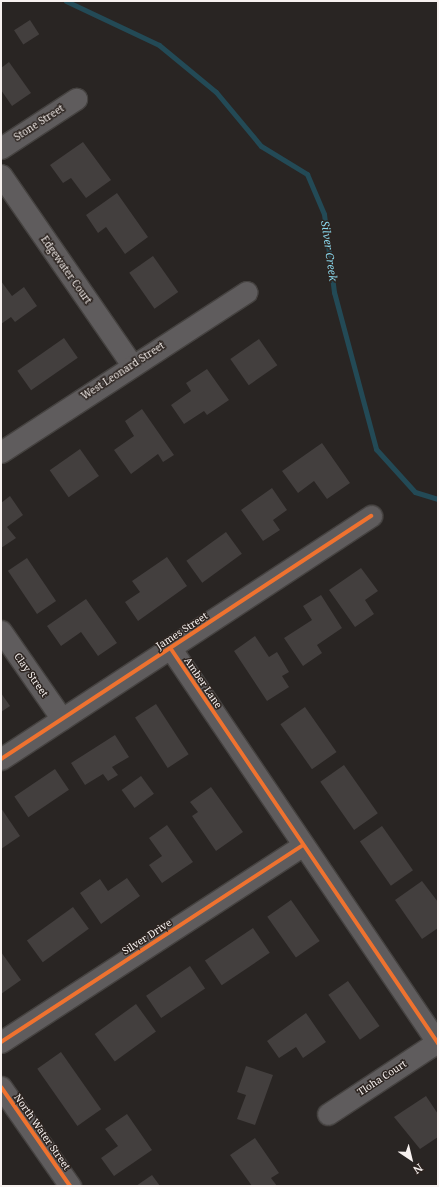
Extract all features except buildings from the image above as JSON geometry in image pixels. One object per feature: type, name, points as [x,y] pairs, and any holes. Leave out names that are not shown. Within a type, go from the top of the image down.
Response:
[{"type":"street","name":"Stone Street","points":[[1,148],[76,99]]},
{"type":"street","name":"Edgewater Court","points":[[1,175],[132,365]]},
{"type":"street","name":"West Leonard Street","points":[[1,452],[132,365],[246,292]]},
{"type":"street","name":"James Street","points":[[1,759],[372,516]]},
{"type":"street","name":"Clay Street","points":[[1,631],[62,719]]},
{"type":"street","name":"Amber Lane","points":[[171,649],[302,846],[437,1043]]},
{"type":"street","name":"Silver Drive","points":[[1,1042],[302,846]]},
{"type":"street","name":"Tloha Court","points":[[328,1114],[437,1043]]},
{"type":"street","name":"North Water Street","points":[[1,1087],[70,1186]]},
{"type":"waterway","name":"Silver Creek","points":[[66,1],[159,45],[216,92],[261,146],[307,174],[324,214],[334,292],[376,449],[415,492],[438,499]]},
{"type":"cycle path","points":[[1,759],[371,516]]},
{"type":"cycle path","points":[[171,649],[438,1044]]},
{"type":"cycle path","points":[[1,1042],[302,846]]},
{"type":"cycle path","points":[[1,1087],[70,1186]]}]
